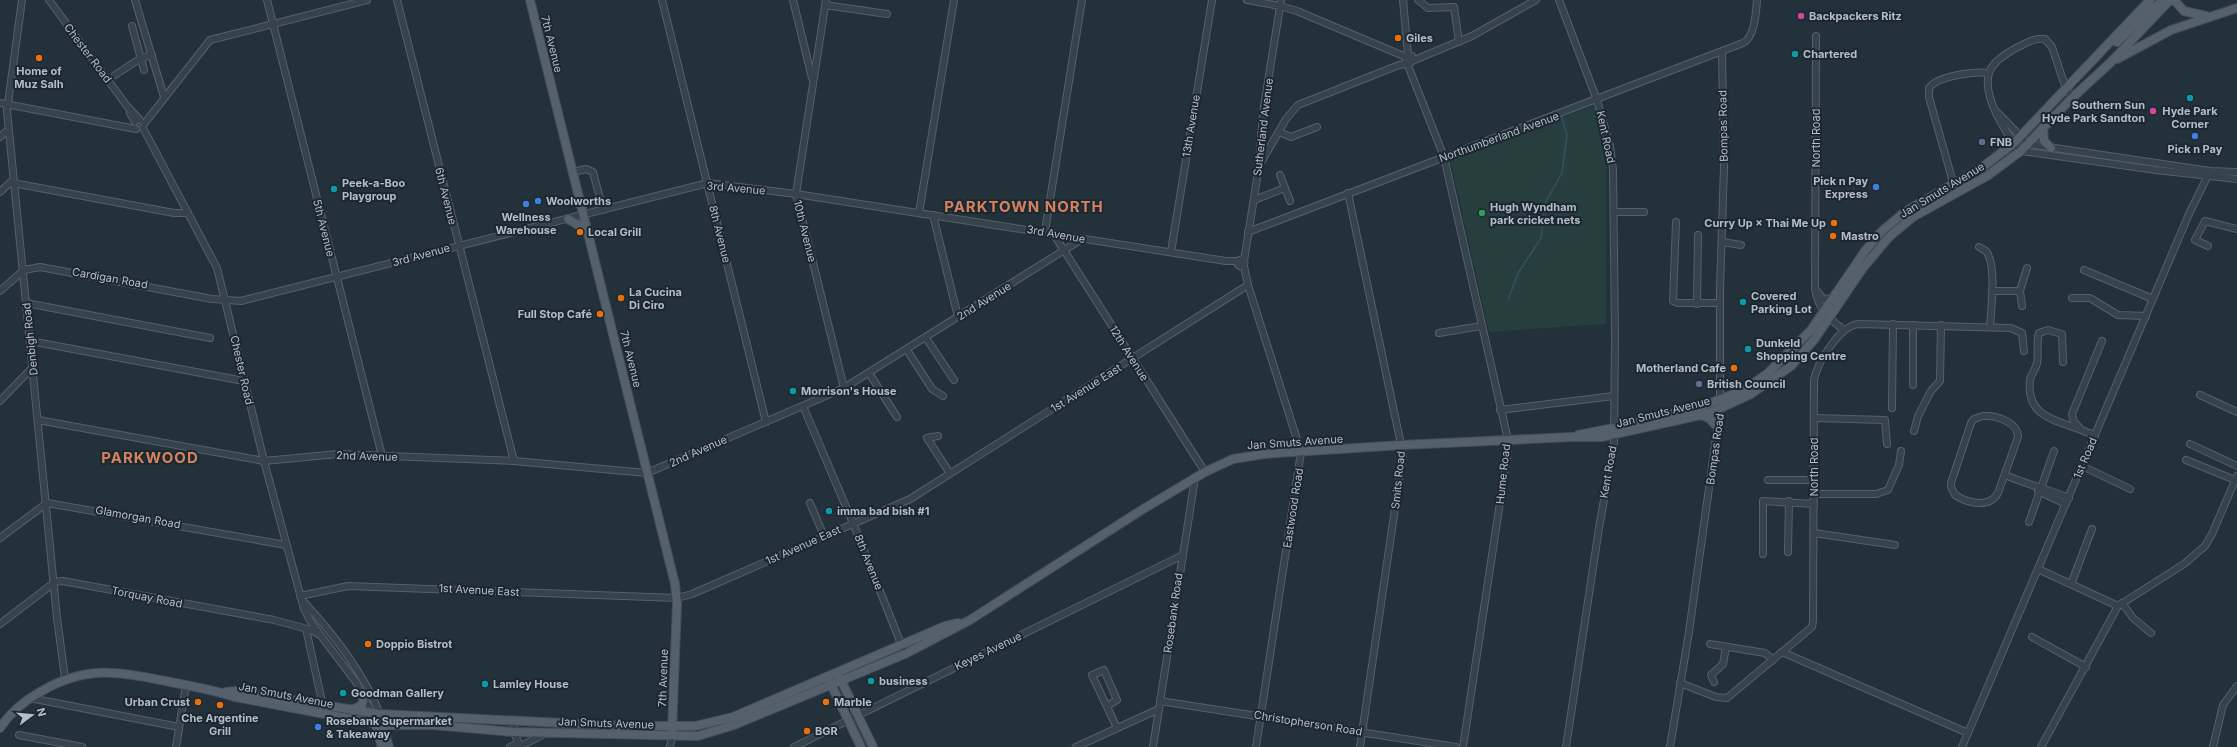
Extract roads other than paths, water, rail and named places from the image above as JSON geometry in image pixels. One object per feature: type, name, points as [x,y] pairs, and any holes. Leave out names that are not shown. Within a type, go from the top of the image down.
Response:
[{"type":"main road","name":"7th Avenue","points":[[530,0],[648,473],[677,598],[672,737]]},
{"type":"main road","name":"Jan Smuts Avenue","points":[[0,728],[13,712],[30,698],[65,678],[104,672],[130,674],[220,692],[235,697],[379,724],[404,726],[433,725],[514,732],[672,737],[698,736],[714,732],[904,654],[970,620],[1195,478],[1222,463],[1248,455],[1402,445],[1571,437],[1614,432],[1701,415],[1750,386],[1776,366],[1826,316],[1889,237],[1914,217],[1987,176],[2021,151],[2024,140],[2066,89],[2150,0]]},
{"type":"main road","points":[[2076,78],[2154,7],[2165,0]]},
{"type":"main road","name":"Jan Smuts Avenue","points":[[1826,316],[1834,298],[1865,251],[1894,220],[1919,202],[1984,166],[2014,143],[2024,140],[2043,128],[2072,98],[2110,63],[2170,0]]},
{"type":"main road","points":[[2174,0],[2180,8],[2188,14],[2209,16]]},
{"type":"main road","points":[[2110,63],[2171,30],[2209,16],[2237,8]]},
{"type":"main road","points":[[2024,140],[2043,120],[2056,114]]},
{"type":"main road","points":[[2043,128],[2044,141],[2051,148]]},
{"type":"main road","points":[[568,219],[588,232]]},
{"type":"main road","name":"Jan Smuts Avenue","points":[[1614,432],[1720,405]]},
{"type":"main road","points":[[1701,415],[1709,418],[1718,428]]},
{"type":"main road","name":"Jan Smuts Avenue","points":[[220,692],[236,692],[350,711],[376,713],[514,721],[673,727],[695,726],[733,717],[837,671],[945,626],[970,620]]},
{"type":"main road","points":[[837,671],[873,747]]},
{"type":"main road","points":[[828,675],[861,747]]},
{"type":"main road","points":[[350,711],[361,706],[364,697]]},
{"type":"main road","points":[[376,713],[382,747]]},
{"type":"main road","points":[[379,724],[388,744]]},
{"type":"main road","points":[[388,744],[391,731],[404,726]]},
{"type":"street","name":"Denbigh Road","points":[[22,0],[7,104],[8,130],[24,270],[26,303],[65,678]]},
{"type":"street","name":"Chester Road","points":[[49,0],[127,106],[213,258],[226,301],[244,381],[300,598],[308,617],[356,682],[364,697],[376,713]]},
{"type":"street","points":[[135,0],[164,97]]},
{"type":"street","name":"5th Avenue","points":[[267,0],[382,456]]},
{"type":"street","points":[[0,103],[125,127],[139,125],[151,115],[210,40],[367,0]]},
{"type":"street","name":"6th Avenue","points":[[397,0],[514,461]]},
{"type":"street","name":"8th Avenue","points":[[662,0],[766,422]]},
{"type":"street","points":[[793,0],[813,81]]},
{"type":"street","points":[[919,213],[954,0]]},
{"type":"street","points":[[1045,231],[1082,0]]},
{"type":"street","name":"13th Avenue","points":[[1171,252],[1212,0]]},
{"type":"street","points":[[1247,0],[1281,3],[1409,59]]},
{"type":"street","points":[[1403,0],[1409,59]]},
{"type":"street","points":[[1418,0],[1428,8],[1454,8],[1459,42]]},
{"type":"street","points":[[1259,166],[1295,108],[1302,103],[1399,65],[1409,59],[1459,42],[1536,0]]},
{"type":"street","name":"Northumberland Avenue","points":[[1248,232],[1722,53],[1748,40],[1758,0]]},
{"type":"street","name":"Kent Road","points":[[1560,2],[1598,100],[1612,157],[1614,212],[1614,432],[1566,747]]},
{"type":"street","points":[[826,3],[887,14]]},
{"type":"street","name":"10th Avenue","points":[[826,3],[796,194],[844,388]]},
{"type":"street","name":"Sutherland Avenue","points":[[1241,263],[1254,200],[1259,166],[1263,113],[1281,3]]},
{"type":"street","points":[[132,26],[144,70]]},
{"type":"street","name":"North Road","points":[[1816,36],[1815,288],[1818,302],[1826,316]]},
{"type":"street","points":[[2072,98],[2066,89],[2052,47],[2048,41],[2043,38],[2029,42],[2007,53],[1995,63],[1989,73],[1991,96],[1998,119],[2021,151],[2170,172],[2208,174],[2237,172]]},
{"type":"street","name":"Bompas Road","points":[[1670,747],[1718,428],[1720,405],[1720,303],[1724,167],[1722,53]]},
{"type":"street","points":[[114,75],[140,58],[152,55]]},
{"type":"street","name":"Hume Road","points":[[1409,59],[1412,74],[1444,157],[1508,440],[1508,456],[1463,747]]},
{"type":"street","points":[[1956,193],[1952,184],[1929,97],[1929,88],[1935,82],[1946,78],[1976,72],[1989,73]]},
{"type":"street","points":[[1996,111],[2024,140],[2051,148],[2171,164],[2208,174],[2237,179]]},
{"type":"street","points":[[1279,132],[1292,137],[1318,127]]},
{"type":"street","points":[[0,137],[8,130]]},
{"type":"street","points":[[2170,172],[2171,164]]},
{"type":"street","points":[[573,172],[586,169],[593,172],[603,210]]},
{"type":"street","name":"1st Road","points":[[1962,747],[2153,299],[2208,174]]},
{"type":"street","points":[[1280,175],[1290,201]]},
{"type":"street","points":[[0,192],[13,181],[174,213],[188,213]]},
{"type":"street","name":"3rd Avenue","points":[[226,301],[241,301],[337,278],[459,245],[708,183],[796,194],[1045,231],[1082,239],[1241,263]]},
{"type":"street","points":[[1254,200],[1285,188]]},
{"type":"street","name":"Smits Road","points":[[1348,193],[1402,445],[1402,461],[1360,747]]},
{"type":"street","points":[[1614,212],[1644,212]]},
{"type":"street","points":[[933,215],[958,317]]},
{"type":"street","points":[[2208,246],[2196,240],[2205,221],[2237,228]]},
{"type":"street","points":[[1676,222],[1672,299],[1676,303],[1720,303]]},
{"type":"street","name":"12th Avenue","points":[[1053,233],[1063,251],[1205,472]]},
{"type":"street","points":[[1697,304],[1698,235]]},
{"type":"street","name":"2nd Avenue","points":[[38,420],[264,461],[338,454],[514,461],[648,473],[844,388],[907,350],[1082,239]]},
{"type":"street","points":[[1722,242],[1741,245]]},
{"type":"street","points":[[1979,247],[1986,251],[1990,256],[1992,291],[1990,327]]},
{"type":"street","name":"Eastwood Road","points":[[1241,263],[1301,452],[1256,747]]},
{"type":"street","name":"Cardigan Road","points":[[24,270],[36,266],[52,268],[226,301]]},
{"type":"street","points":[[2022,306],[2020,291],[2027,268]]},
{"type":"street","points":[[0,291],[24,270]]},
{"type":"street","points":[[2084,270],[2153,299]]},
{"type":"street","name":"1st Avenue East","points":[[300,598],[311,593],[334,587],[366,586],[677,598],[692,594],[910,499],[949,472],[1248,286]]},
{"type":"street","points":[[1815,288],[1822,299],[1834,298]]},
{"type":"street","points":[[1992,291],[2020,291]]},
{"type":"street","points":[[2072,298],[2090,298],[2113,314],[2146,316]]},
{"type":"street","points":[[26,303],[210,338]]},
{"type":"street","points":[[1826,316],[1844,330],[1854,324],[1941,325],[2011,328],[2020,331],[2023,337],[2024,350]]},
{"type":"street","points":[[1892,408],[1893,324]]},
{"type":"street","points":[[1913,325],[1913,385]]},
{"type":"street","points":[[1914,431],[1918,416],[1932,389],[1940,381],[1941,325]]},
{"type":"street","points":[[1439,333],[1481,326]]},
{"type":"street","name":"North Road","points":[[1680,683],[1716,697],[1727,698],[1810,630],[1813,624],[1815,373],[1844,330]]},
{"type":"street","points":[[2063,362],[2062,334],[2052,331],[2039,333],[2037,365],[2030,380],[2032,403],[2043,416],[2080,428],[2095,436]]},
{"type":"street","points":[[926,338],[954,380]]},
{"type":"street","points":[[2080,428],[2074,422],[2072,414],[2102,340]]},
{"type":"street","points":[[30,341],[244,381]]},
{"type":"street","points":[[907,350],[932,389],[943,396]]},
{"type":"street","points":[[0,401],[33,367]]},
{"type":"street","points":[[869,373],[897,417]]},
{"type":"street","points":[[2200,395],[2237,412]]},
{"type":"street","points":[[1500,410],[1614,396]]},
{"type":"street","name":"8th Avenue","points":[[803,406],[853,523],[902,645],[904,654]]},
{"type":"street","points":[[1991,416],[2011,424],[2016,429],[2018,437],[2004,475],[1996,496],[1987,503],[1959,497],[1952,491],[1950,482],[1969,428],[1974,419],[1978,417],[1991,416]]},
{"type":"street","points":[[1814,418],[1885,420],[1887,444]]},
{"type":"street","points":[[938,436],[927,438],[949,472]]},
{"type":"street","points":[[2190,444],[2237,466]]},
{"type":"street","points":[[2029,522],[2054,451]]},
{"type":"street","points":[[1814,494],[1876,494],[1888,490],[1899,466],[1901,452]]},
{"type":"street","points":[[2041,747],[2120,605],[2184,564],[2205,546],[2212,534],[2236,478],[2186,460]]},
{"type":"street","points":[[2082,466],[2130,489]]},
{"type":"street","points":[[2004,475],[2041,490],[2066,504]]},
{"type":"street","name":"Rosebank Road","points":[[1153,747],[1195,478]]},
{"type":"street","points":[[1768,480],[1814,480]]},
{"type":"street","points":[[2041,490],[2069,498]]},
{"type":"street","points":[[1763,554],[1763,501],[1789,501],[1814,504]]},
{"type":"street","points":[[1788,552],[1789,501]]},
{"type":"street","points":[[0,538],[47,503]]},
{"type":"street","name":"Glamorgan Road","points":[[47,503],[286,545]]},
{"type":"street","points":[[810,503],[824,536]]},
{"type":"street","points":[[2070,584],[2092,529]]},
{"type":"street","points":[[1814,533],[1895,545]]},
{"type":"street","name":"Keyes Avenue","points":[[794,747],[1183,555]]},
{"type":"street","points":[[2038,569],[2120,605],[2151,633]]},
{"type":"street","name":"Torquay Road","points":[[55,582],[63,581],[274,620],[315,632],[323,638]]},
{"type":"street","points":[[0,624],[55,582]]},
{"type":"street","points":[[309,608],[311,593]]},
{"type":"street","name":"Chester Road","points":[[300,598],[363,678],[376,713]]},
{"type":"street","points":[[306,629],[323,706]]},
{"type":"street","points":[[2032,637],[2086,667]]},
{"type":"street","points":[[1710,644],[1765,653],[1772,660]]},
{"type":"street","points":[[1714,682],[1711,675],[1723,664],[1726,647]]},
{"type":"street","points":[[1782,652],[1968,733]]},
{"type":"street","points":[[1107,706],[1118,700],[1104,670],[1101,670],[1092,675],[1117,728]]},
{"type":"street","points":[[176,747],[186,685]]},
{"type":"street","points":[[2213,747],[2223,705],[2237,686]]},
{"type":"street","points":[[30,698],[179,727]]},
{"type":"street","name":"Christopherson Road","points":[[1160,701],[1261,715],[1456,747]]},
{"type":"street","points":[[1076,747],[1159,709]]},
{"type":"street","points":[[514,721],[514,732],[519,746]]},
{"type":"street","points":[[510,747],[519,746],[548,732]]},
{"type":"street","points":[[19,735],[82,747]]},
{"type":"street","points":[[670,747],[672,737]]},
{"type":"waterway","points":[[1508,300],[1518,273],[1541,238],[1545,203],[1562,173],[1567,135],[1561,115]]},
{"type":"place","name":"Backpackers Ritz","points":[[1801,16]]},
{"type":"place","name":"Giles","points":[[1398,38]]},
{"type":"place","name":"Chartered","points":[[1795,54]]},
{"type":"place","name":"Home of Muz Salh","points":[[39,58]]},
{"type":"place","name":"Hyde Park Corner","points":[[2190,98]]},
{"type":"place","name":"Southern Sun Hyde Park Sandton","points":[[2153,111]]},
{"type":"place","name":"Pick n Pay","points":[[2195,136]]},
{"type":"place","name":"FNB","points":[[1982,142]]},
{"type":"place","name":"Pick n Pay Express","points":[[1876,187]]},
{"type":"place","name":"Peek-a-Boo Playgroup","points":[[334,189]]},
{"type":"place","name":"Woolworths","points":[[538,201]]},
{"type":"place","name":"Wellness Warehouse","points":[[526,204]]},
{"type":"place","name":"Hugh Wyndham park cricket nets","points":[[1482,213]]},
{"type":"place","name":"Curry Up × Thai Me Up","points":[[1834,223]]},
{"type":"place","name":"Local Grill","points":[[580,232]]},
{"type":"place","name":"Mastro","points":[[1833,236]]},
{"type":"place","name":"La Cucina Di Ciro","points":[[621,298]]},
{"type":"place","name":"Covered Parking Lot","points":[[1743,302]]},
{"type":"place","name":"Full Stop Café","points":[[600,314]]},
{"type":"place","name":"Dunkeld Shopping Centre","points":[[1748,349]]},
{"type":"place","name":"Motherland Cafe","points":[[1734,368]]},
{"type":"place","name":"British Council","points":[[1699,384]]},
{"type":"place","name":"Morrison's House","points":[[793,391]]},
{"type":"place","name":"imma bad bish #1","points":[[829,511]]},
{"type":"place","name":"Doppio Bistrot","points":[[368,644]]},
{"type":"place","name":"business","points":[[871,681]]},
{"type":"place","name":"Lamley House","points":[[485,684]]},
{"type":"place","name":"Goodman Gallery","points":[[343,693]]},
{"type":"place","name":"Urban Crust","points":[[198,702]]},
{"type":"place","name":"Marble","points":[[826,702]]},
{"type":"place","name":"Che Argentine Grill","points":[[220,705]]},
{"type":"place","name":"Rosebank Supermarket & Takeaway","points":[[318,727]]},
{"type":"place","name":"BGR","points":[[807,731]]},
{"type":"district","name":"PARKTOWN NORTH","points":[[1024,206]]},
{"type":"district","name":"PARKWOOD","points":[[150,457]]}]
